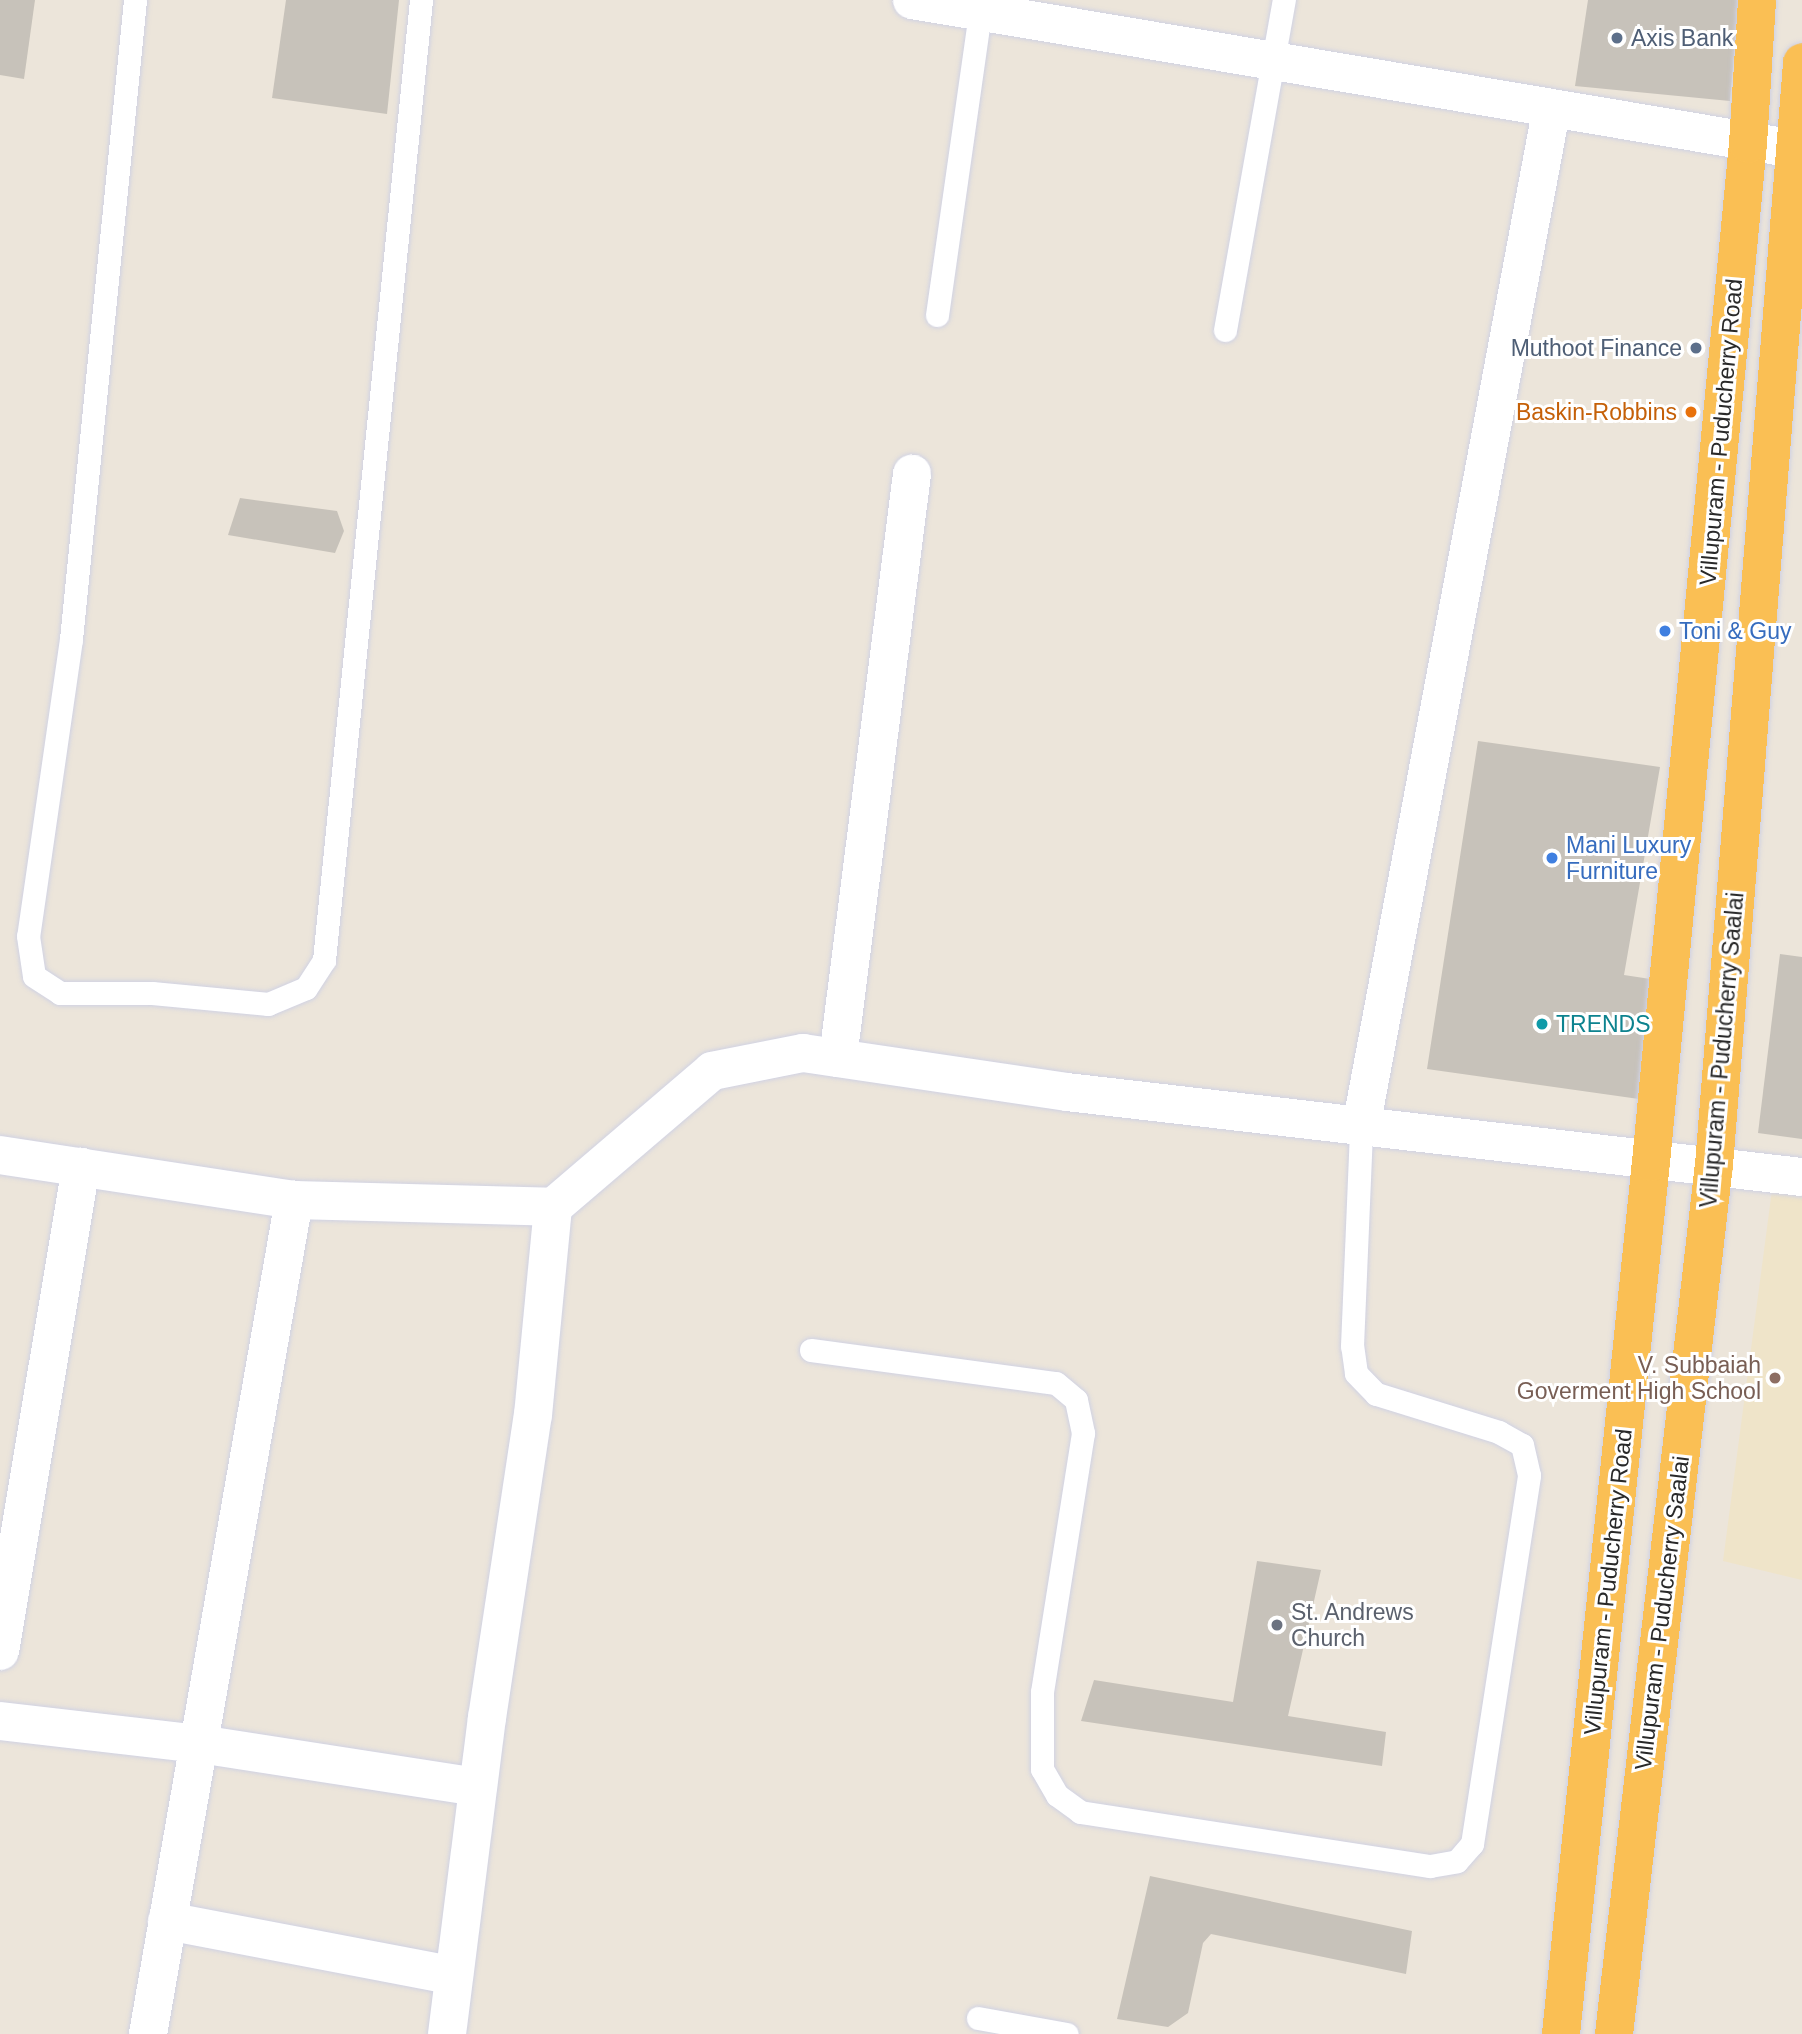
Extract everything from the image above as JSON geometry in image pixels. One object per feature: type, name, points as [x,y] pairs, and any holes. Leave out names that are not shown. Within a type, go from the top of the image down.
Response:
[{"type":"highway","name":"Villupuram - Puducherry Road","points":[[1561,2034],[1651,1162],[1748,144],[1757,0]]},
{"type":"highway","name":"Villupuram - Puducherry Saalai","points":[[1614,2034],[1714,1165],[1802,62]]},
{"type":"street","points":[[922,1],[1275,60],[1551,111],[1748,144],[1795,149]]},
{"type":"street","points":[[1361,1127],[1551,111]]},
{"type":"street","points":[[838,1058],[912,474]]},
{"type":"street","points":[[0,1155],[294,1200],[553,1207],[712,1071],[803,1053],[1067,1092],[1651,1162],[1714,1165],[1802,1177]]},
{"type":"street","points":[[0,1651],[80,1167]]},
{"type":"street","points":[[148,2034],[294,1200]]},
{"type":"street","points":[[447,2034],[478,1787],[533,1415],[553,1207]]},
{"type":"street","points":[[0,1721],[199,1744],[478,1787]]},
{"type":"street","points":[[167,1921],[454,1976]]},
{"type":"lane","points":[[135,0],[71,639],[28,936],[34,976],[60,993],[152,993],[268,1004],[306,988],[324,960],[421,0]]},
{"type":"lane","points":[[1225,330],[1284,0]]},
{"type":"lane","points":[[937,315],[980,11]]},
{"type":"lane","points":[[811,1350],[1056,1382],[1076,1400],[1083,1433],[1042,1692],[1042,1769],[1057,1794],[1080,1812],[1430,1866],[1457,1861],[1472,1844],[1529,1475],[1522,1445],[1499,1432],[1376,1394],[1356,1373],[1352,1346],[1361,1127]]},
{"type":"lane","points":[[978,2018],[1067,2034]]},
{"type":"shaded area","name":"V. Subbaiah Goverment High School","points":[[1772,1190],[1802,1194],[1802,1580],[1723,1561]]},
{"type":"building","points":[[0,0],[35,0],[24,79],[0,75]]},
{"type":"building","points":[[286,0],[399,0],[387,114],[272,98]]},
{"type":"building","points":[[1588,0],[1739,0],[1730,101],[1575,86]]},
{"type":"building","points":[[240,498],[337,511],[344,531],[335,553],[228,535]]},
{"type":"building","points":[[1478,741],[1660,767],[1624,975],[1657,980],[1639,1099],[1427,1069]]},
{"type":"building","points":[[1780,954],[1802,957],[1802,1139],[1758,1133]]},
{"type":"building","name":"St. Andrews Church","points":[[1257,1561],[1321,1570],[1288,1716],[1386,1732],[1382,1766],[1081,1721],[1094,1680],[1233,1702]]},
{"type":"building","points":[[1150,1876],[1412,1931],[1406,1974],[1211,1934],[1203,1943],[1188,2013],[1168,2027],[1117,2019]]},
{"type":"place","name":"Axis Bank","points":[[1617,38]]},
{"type":"place","name":"Muthoot Finance","points":[[1696,348]]},
{"type":"place","name":"Baskin-Robbins","points":[[1691,412]]},
{"type":"place","name":"Toni & Guy","points":[[1665,631]]},
{"type":"place","name":"Mani Luxury Furniture","points":[[1552,858]]},
{"type":"place","name":"TRENDS","points":[[1542,1024]]},
{"type":"place","name":"V. Subbaiah Goverment High School","points":[[1775,1378]]},
{"type":"place","name":"St. Andrews Church","points":[[1277,1625]]}]
